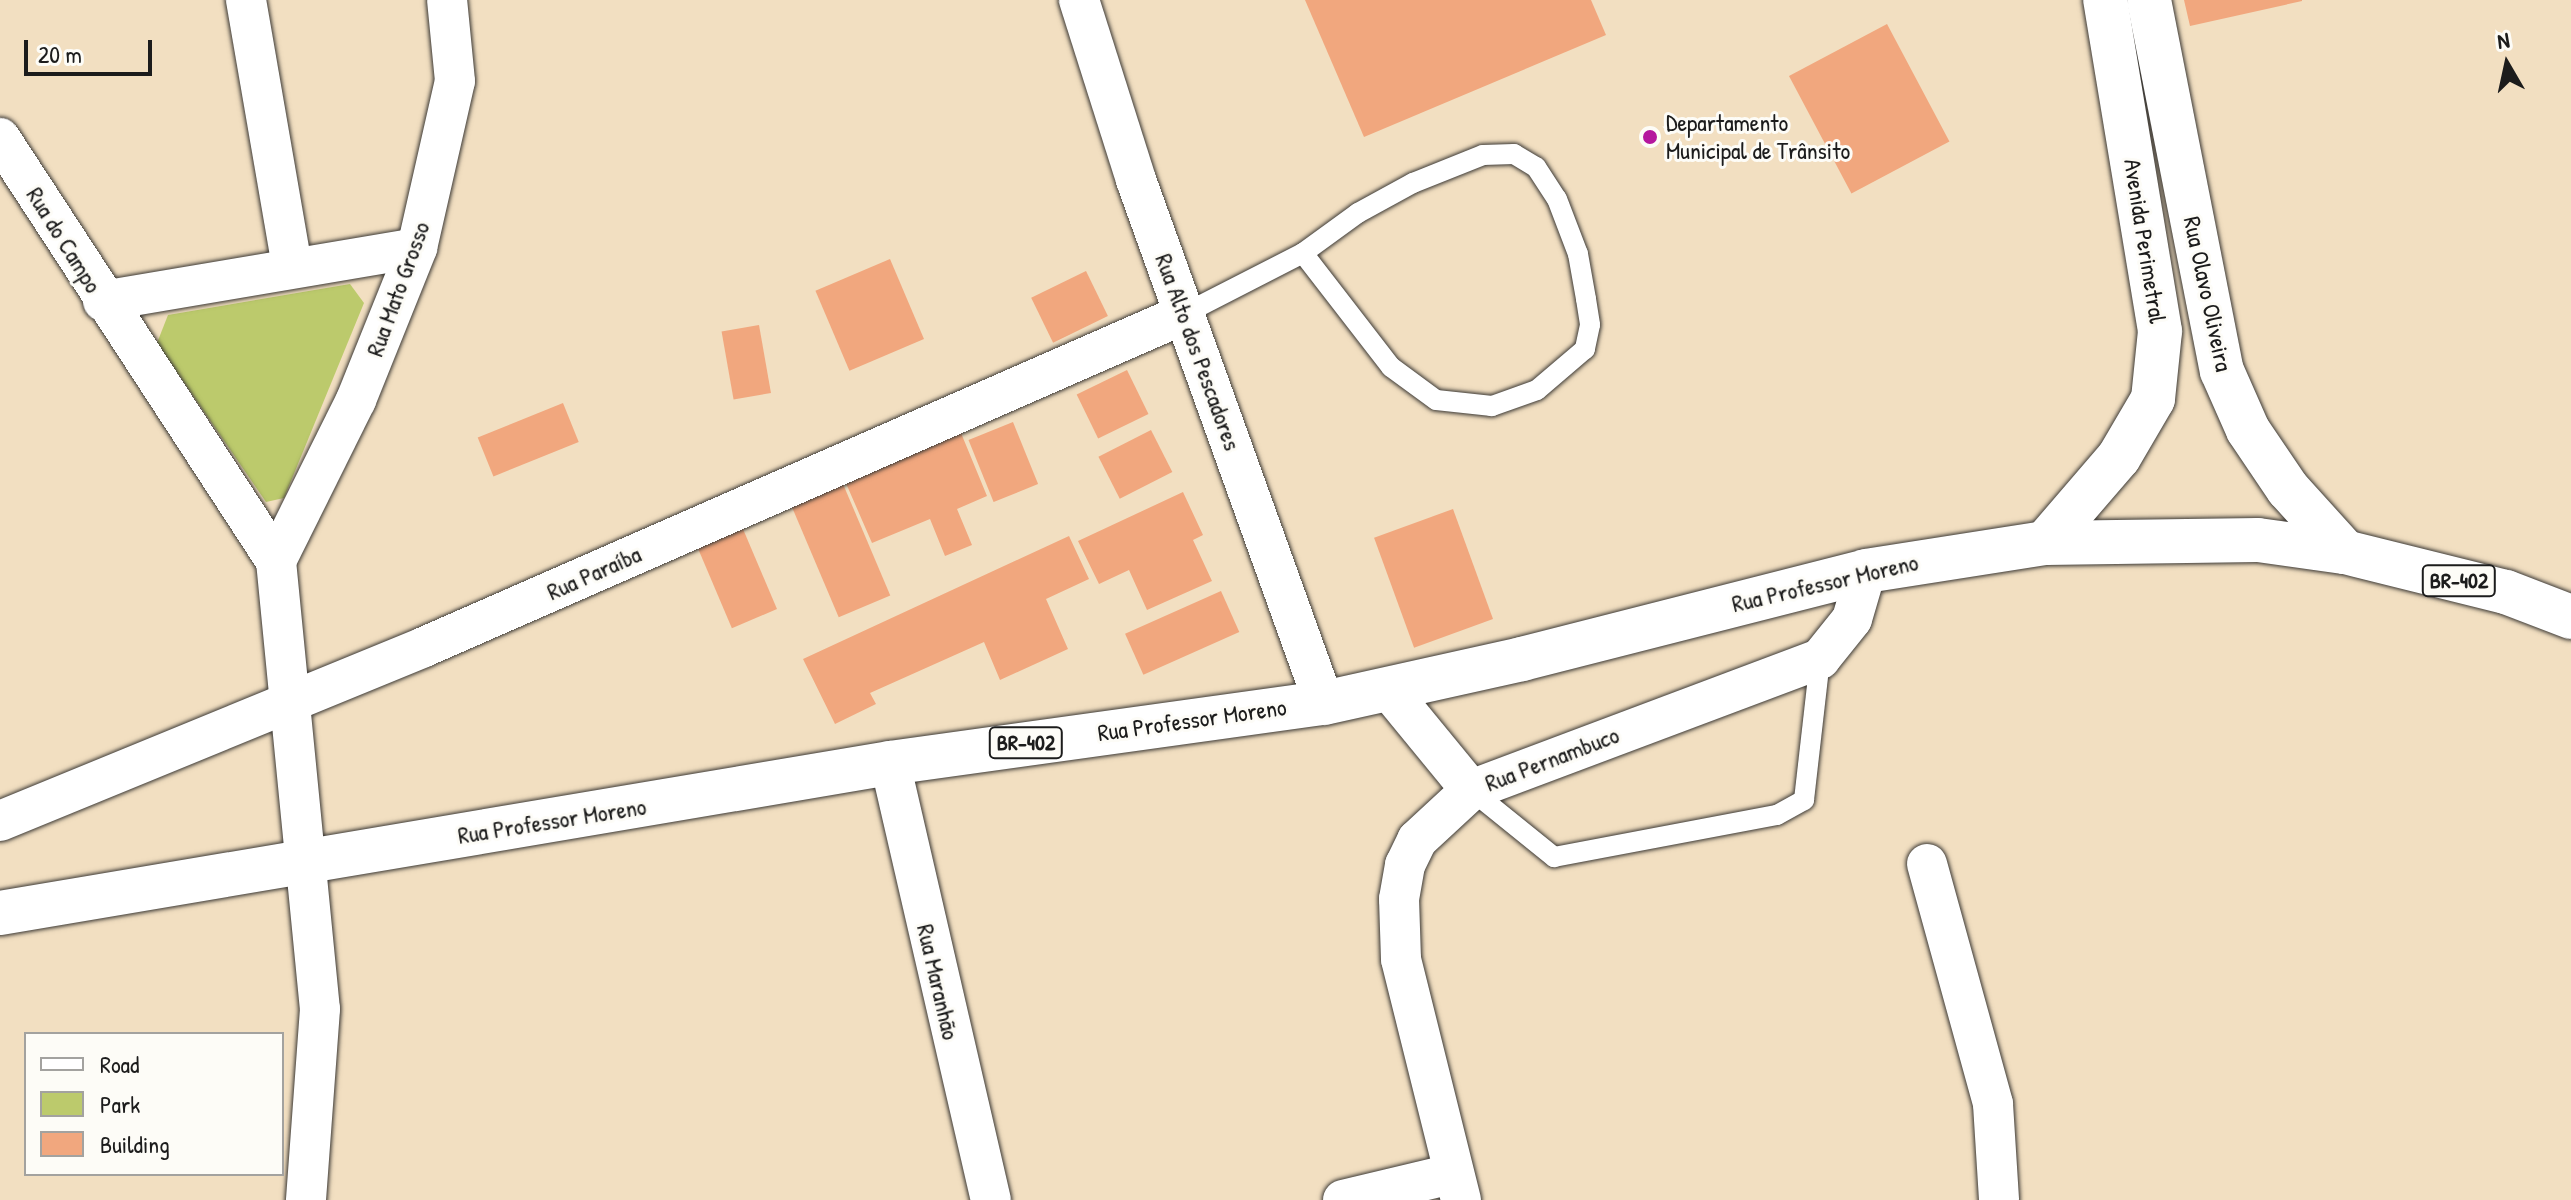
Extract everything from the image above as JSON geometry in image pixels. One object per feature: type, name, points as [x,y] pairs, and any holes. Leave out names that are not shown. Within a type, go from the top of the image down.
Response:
[{"type":"main road","name":"Avenida Perimetral","points":[[2045,543],[2119,457],[2153,399],[2160,331],[2105,0]]},
{"type":"main road","name":"Rua Olavo Oliveira","points":[[2149,0],[2222,371],[2248,430],[2280,477],[2345,552]]},
{"type":"main road","name":"BR-402","points":[[2045,543],[2258,540],[2345,552],[2506,592],[2571,617]]},
{"type":"main road","name":"Rua Professor Moreno","points":[[0,913],[890,763],[1324,703],[1866,571],[2045,543]]},
{"type":"street","points":[[246,0],[292,266]]},
{"type":"street","name":"Rua Mato Grosso","points":[[276,561],[356,400],[417,248],[455,81],[447,0]]},
{"type":"street","name":"Rua Alto dos Pescadores","points":[[1079,0],[1184,314],[1324,703]]},
{"type":"street","name":"Rua do Campo","points":[[0,138],[103,301],[276,561]]},
{"type":"street","points":[[103,301],[292,266],[417,248]]},
{"type":"street","name":"Rua Paraíba","points":[[0,821],[424,647],[1184,314]]},
{"type":"street","points":[[276,561],[308,861],[320,1009],[306,1200]]},
{"type":"street","points":[[1820,659],[1852,619],[1866,571]]},
{"type":"street","name":"Rua Pernambuco","points":[[1456,1187],[1401,959],[1399,899],[1405,865],[1417,840],[1471,790],[1820,659]]},
{"type":"street","points":[[1388,689],[1471,790]]},
{"type":"street","name":"Rua Maranhão","points":[[890,763],[991,1200]]},
{"type":"street","points":[[1927,864],[1993,1104],[1999,1200]]},
{"type":"street","points":[[1343,1200],[1456,1187]]},
{"type":"lane","points":[[1184,314],[1303,253],[1358,213],[1413,183],[1483,155],[1514,154],[1536,167],[1557,199],[1583,284],[1590,325],[1585,349],[1537,390],[1492,406],[1436,400],[1391,367],[1303,253]]},
{"type":"lane","points":[[1471,790],[1554,857],[1777,815],[1804,800],[1820,659]]},
{"type":"green space","points":[[350,284],[364,303],[284,498],[266,502],[157,343],[168,315]]},
{"type":"building","points":[[1305,0],[1591,0],[1606,35],[1364,137]]},
{"type":"building","points":[[2184,0],[2302,0],[2302,1],[2190,26]]},
{"type":"building","points":[[1887,24],[1949,141],[1851,194],[1789,76]]},
{"type":"building","points":[[890,259],[924,339],[849,371],[815,291]]},
{"type":"building","points":[[1086,271],[1108,316],[1053,343],[1031,298]]},
{"type":"building","points":[[759,325],[771,393],[734,400],[722,332]]},
{"type":"building","points":[[1127,370],[1148,414],[1098,439],[1077,395]]},
{"type":"building","points":[[563,403],[579,442],[493,476],[478,437]]},
{"type":"building","points":[[1013,422],[1038,484],[994,502],[968,440]]},
{"type":"building","points":[[1151,430],[1172,472],[1120,499],[1098,457]]},
{"type":"building","points":[[961,433],[987,496],[957,509],[972,545],[945,556],[930,519],[872,543],[845,481]]},
{"type":"building","points":[[843,484],[890,595],[839,617],[791,506]]},
{"type":"building","points":[[1183,492],[1203,535],[1193,540],[1212,581],[1147,610],[1129,570],[1099,584],[1078,541]]},
{"type":"building","points":[[1453,509],[1493,619],[1414,648],[1374,538]]},
{"type":"building","points":[[743,529],[777,609],[732,628],[698,548]]},
{"type":"building","points":[[1069,536],[1089,579],[1046,599],[1068,649],[1000,680],[984,642],[870,693],[876,704],[835,724],[803,659]]},
{"type":"building","points":[[1221,591],[1239,632],[1143,675],[1125,634]]},
{"type":"place","name":"Departamento Municipal de Trânsito","points":[[1650,137]]}]
